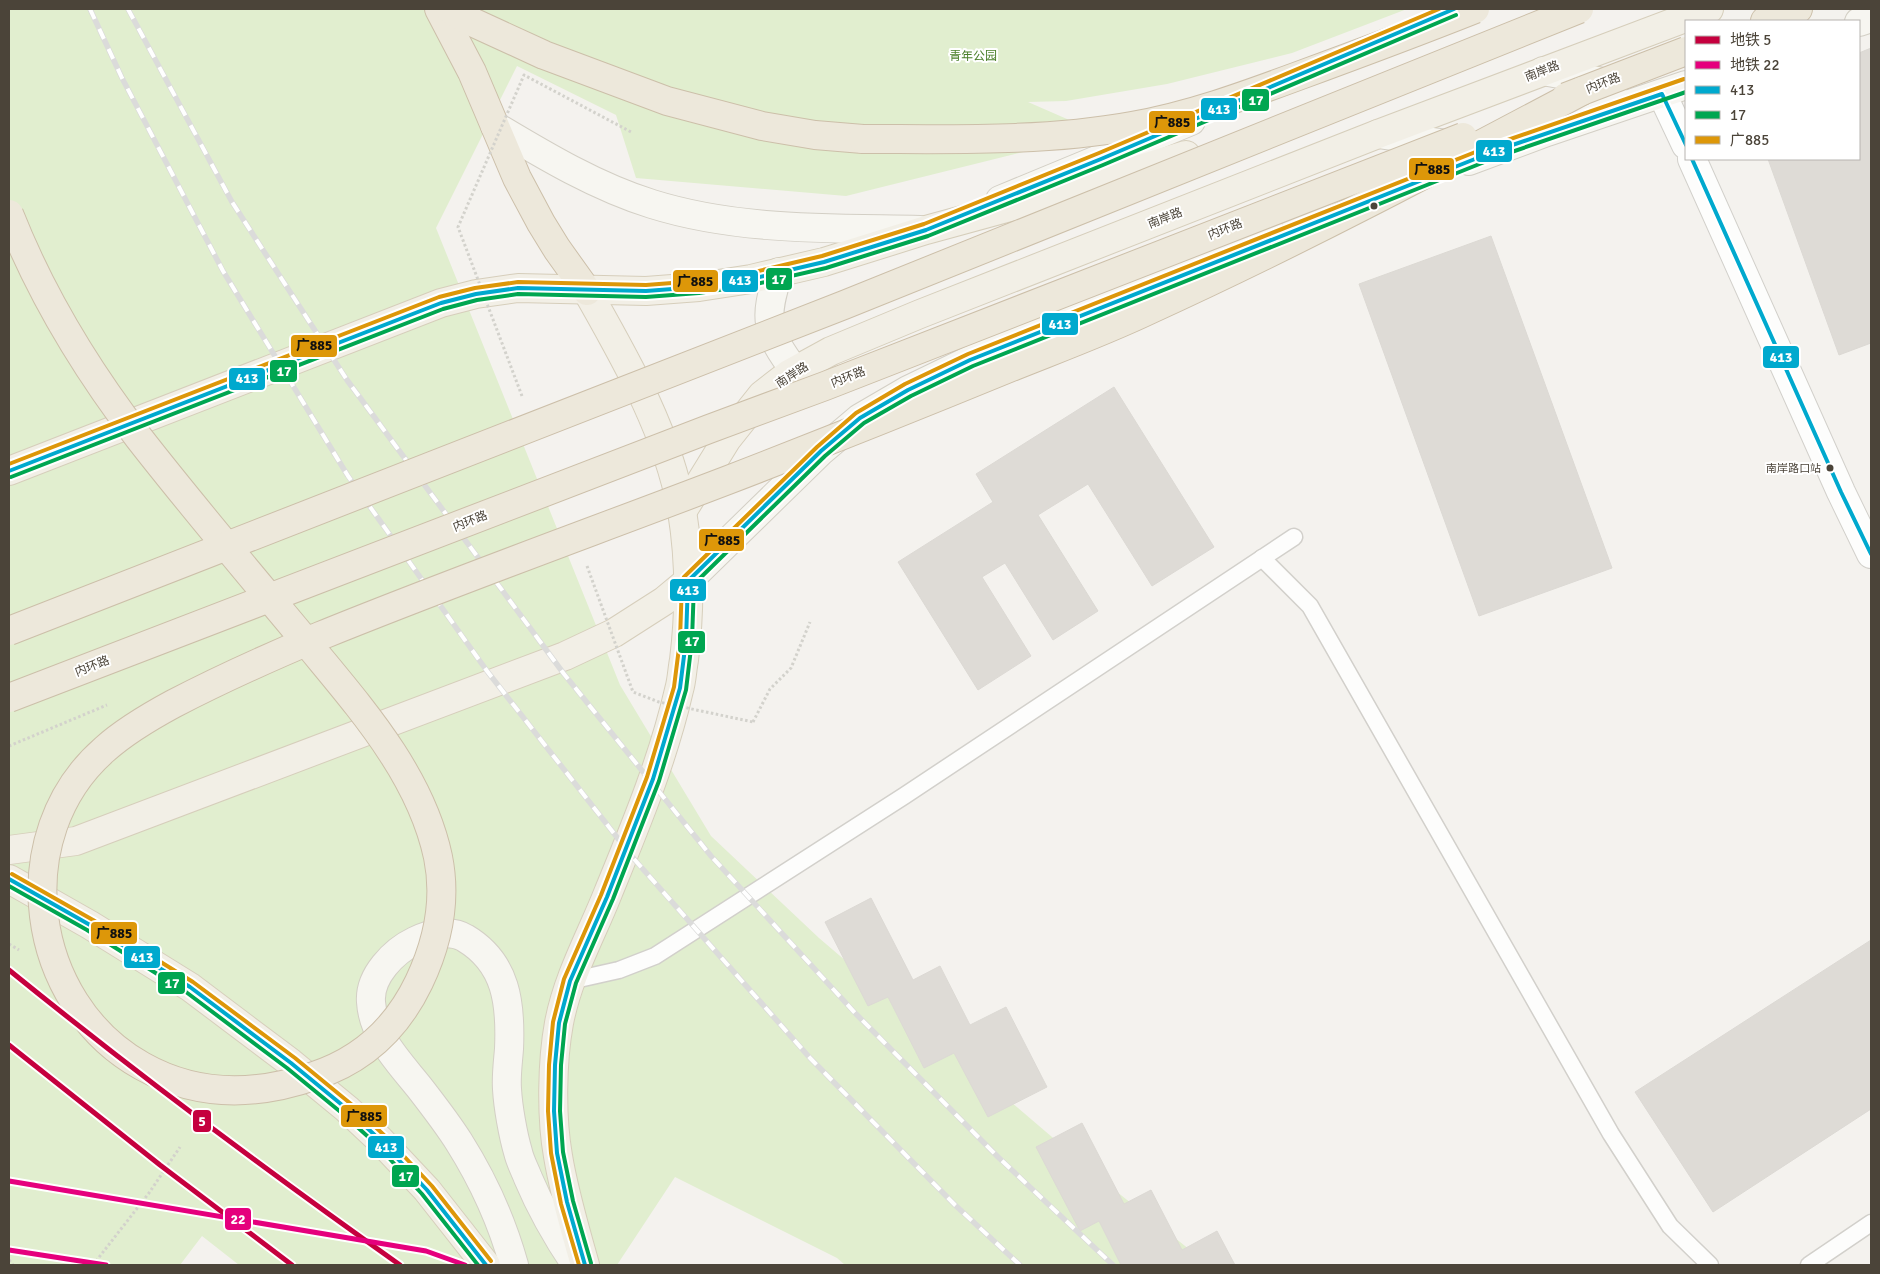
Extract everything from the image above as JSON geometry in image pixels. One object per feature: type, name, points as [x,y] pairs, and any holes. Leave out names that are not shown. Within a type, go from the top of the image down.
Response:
[{"type":"highway","points":[[438,9],[472,72],[517,178],[556,249],[587,291]]},
{"type":"highway","points":[[450,9],[470,21],[544,55],[667,101],[762,126],[815,135],[863,139],[989,139],[1073,134],[1156,121],[1243,96],[1370,50],[1475,9]]},
{"type":"highway","points":[[9,631],[844,306],[1579,9]]},
{"type":"highway","points":[[1768,20],[1798,9]]},
{"type":"highway","name":"内环路","points":[[9,698],[825,386],[1685,51]]},
{"type":"highway","points":[[9,214],[26,256],[46,297],[78,351],[109,397],[141,441],[280,611],[293,626],[306,642],[312,649],[383,739],[409,783],[428,822],[438,859],[443,901],[438,933],[431,956],[411,999],[386,1033],[359,1055],[324,1073],[284,1086],[252,1091],[212,1090],[182,1082],[149,1070],[121,1053],[93,1027],[74,1001],[56,967],[41,901],[44,856],[58,809],[80,775],[106,748],[147,718],[206,686],[296,646],[304,643],[313,639],[322,636],[365,618],[512,560],[779,460],[1141,314],[1303,236],[1582,91]]},
{"type":"main road","points":[[496,126],[575,171],[625,194],[652,204],[686,213],[741,223],[830,228],[926,230],[1102,159],[1454,9]]},
{"type":"main road","points":[[9,471],[441,303],[476,294],[518,288],[646,291],[699,288],[824,262],[926,230],[1168,162],[1244,135],[1432,60],[1570,9]]},
{"type":"main road","name":"南岸路","points":[[682,512],[727,439],[762,395],[795,371],[831,351],[920,314],[1378,134],[1709,9]]},
{"type":"main road","points":[[1543,71],[1674,89]]},
{"type":"main road","points":[[9,850],[37,847],[83,838],[565,656],[614,633],[664,600],[688,581],[820,451],[860,418],[908,390],[978,357],[1495,151],[1674,89]]},
{"type":"main road","points":[[1378,134],[1495,151]]},
{"type":"main road","points":[[779,272],[770,297],[769,322],[778,348],[795,371]]},
{"type":"main road","points":[[584,1265],[557,1153],[554,1111],[555,1065],[559,1023],[570,981],[607,897],[653,779],[680,688],[686,640],[688,581],[682,512],[670,460],[622,354],[587,291]]},
{"type":"main road","points":[[9,879],[90,925],[190,987],[236,1020],[305,1075],[347,1109],[380,1140],[427,1190],[486,1265]]},
{"type":"main road","points":[[514,1265],[491,1199],[460,1143],[436,1108],[387,1046],[378,1030],[373,1014],[370,1000],[375,980],[392,958],[408,944],[425,936],[442,933],[462,936],[481,948],[498,970],[509,1000],[507,1089],[518,1153],[541,1207],[576,1265]]},
{"type":"street","points":[[1674,89],[1685,140]]},
{"type":"street","points":[[1692,160],[1833,474],[1871,554]]},
{"type":"lane","points":[[570,981],[626,968],[655,956],[904,796],[1294,537]]},
{"type":"lane","points":[[1262,558],[1310,606],[1611,1134],[1670,1226],[1710,1265]]},
{"type":"lane","points":[[1809,1265],[1871,1223]]},
{"type":"path","points":[[753,722],[770,689],[791,668],[810,622]]},
{"type":"path","points":[[93,1265],[149,1192],[180,1147]]},
{"type":"path","points":[[9,1260],[12,1265]]},
{"type":"green space","name":"青年公园","points":[[9,9],[1407,9],[1292,53],[1167,84],[1066,101],[1028,102],[1099,133],[846,196],[636,178],[616,115],[517,66],[436,228],[620,685],[711,836],[819,938],[1107,1184],[1209,1265],[845,1265],[837,1258],[675,1177],[617,1265],[239,1265],[202,1236],[180,1265],[9,1265]]},
{"type":"building","points":[[1871,48],[1871,343],[1839,355],[1768,160],[1860,160],[1860,53]]},
{"type":"building","points":[[1491,236],[1612,568],[1479,616],[1359,284]]},
{"type":"building","points":[[1114,387],[1214,547],[1152,586],[1088,484],[1038,515],[1098,611],[1053,640],[1005,563],[982,577],[1031,656],[978,690],[898,562],[993,502],[976,474]]},
{"type":"building","points":[[871,898],[913,980],[940,966],[970,1025],[1006,1007],[1047,1087],[988,1117],[954,1053],[924,1068],[888,997],[868,1006],[825,922]]},
{"type":"building","points":[[1871,940],[1871,1109],[1713,1212],[1635,1092]]},
{"type":"building","points":[[1082,1123],[1124,1204],[1151,1190],[1182,1250],[1217,1231],[1235,1265],[1121,1265],[1099,1221],[1080,1231],[1036,1147]]},
{"type":"railway","points":[[90,9],[122,78],[223,271],[348,476],[487,671],[634,859],[810,1058],[955,1205],[1020,1265]]},
{"type":"railway","points":[[128,9],[232,202],[347,380],[564,674],[711,856],[856,1014],[998,1157],[1113,1265]]},
{"type":"metro line","name":"5","points":[[9,970],[202,1121],[400,1265]]},
{"type":"metro line","name":"5","points":[[9,1045],[160,1165],[292,1265]]},
{"type":"metro line","name":"22","points":[[9,1181],[426,1251],[465,1265]]},
{"type":"metro line","name":"22","points":[[9,1250],[106,1265]]},
{"type":"transit line","name":"广885","points":[[9,464],[439,297],[475,288],[518,282],[646,285],[698,281],[750,273],[822,256],[924,224],[1099,153],[1439,9]]},
{"type":"transit line","name":"413","points":[[9,471],[441,303],[476,294],[518,288],[646,291],[699,287],[751,279],[824,262],[926,230],[1101,159],[1454,9]]},
{"type":"transit line","name":"17","points":[[11,477],[443,309],[477,300],[518,294],[646,297],[699,293],[752,285],[826,268],[928,236],[1103,165],[1456,15]]},
{"type":"transit line","name":"广885","points":[[579,1265],[561,1204],[551,1153],[548,1111],[549,1065],[553,1022],[564,979],[601,895],[647,777],[674,687],[680,640],[682,581],[684,577],[817,447],[856,413],[905,384],[968,354],[1493,145],[1684,79]]},
{"type":"transit line","name":"17","points":[[591,1263],[573,1201],[563,1152],[560,1111],[561,1065],[565,1024],[576,983],[613,899],[659,781],[686,690],[692,640],[694,584],[825,456],[864,423],[911,396],[973,366],[1497,157],[1685,92]]},
{"type":"transit line","name":"413","points":[[585,1265],[567,1202],[557,1153],[554,1111],[555,1065],[559,1023],[570,981],[607,897],[653,779],[680,688],[686,640],[688,581],[821,451],[860,418],[908,390],[970,360],[1495,151],[1662,94],[1685,143]]},
{"type":"transit line","name":"413","points":[[1692,160],[1841,492],[1871,554]]},
{"type":"transit line","name":"广885","points":[[12,874],[93,920],[193,982],[295,1058],[351,1104],[385,1136],[432,1186],[491,1261]]},
{"type":"transit line","name":"413","points":[[9,879],[90,925],[190,987],[291,1063],[347,1109],[380,1140],[427,1190],[486,1265]]},
{"type":"transit line","name":"17","points":[[9,886],[87,930],[186,992],[287,1068],[376,1144],[422,1194],[478,1265]]},
{"type":"place","name":"南岸路口站","points":[[1830,468]]}]
